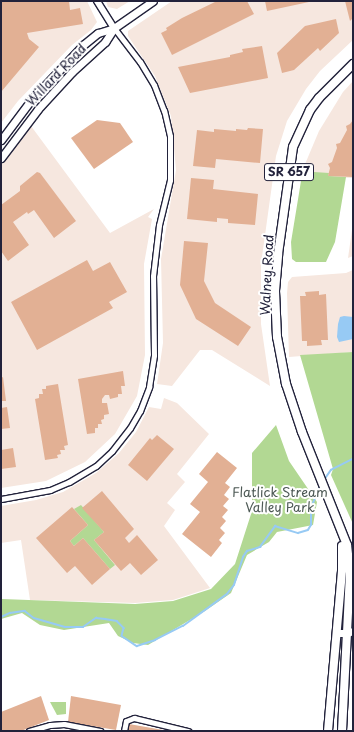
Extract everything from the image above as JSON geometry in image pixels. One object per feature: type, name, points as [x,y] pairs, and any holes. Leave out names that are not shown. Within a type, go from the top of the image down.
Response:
[{"type":"main road","name":"Willard Road","points":[[1,140],[31,100],[66,62],[98,34],[114,28],[153,1]]},
{"type":"main road","name":"Willard Road","points":[[1,158],[38,109],[72,72],[105,42],[114,28]]},
{"type":"main road","name":"Walney Road","points":[[342,731],[351,633],[350,573],[347,545],[297,418],[282,371],[275,308],[278,254],[290,160],[297,137],[310,110],[319,98],[353,64]]},
{"type":"main road","name":"Walney Road","points":[[328,731],[342,570],[342,549],[338,523]]},
{"type":"main road","points":[[337,633],[351,633]]},
{"type":"street","points":[[1,499],[50,490],[69,482],[96,466],[112,451],[130,428],[140,411],[149,387],[154,355],[153,276],[159,225],[170,180],[170,140],[164,110],[154,85],[140,62],[114,28],[97,1]]},
{"type":"street","points":[[124,731],[126,721],[134,718],[188,731]]},
{"type":"street","points":[[29,731],[50,724],[64,724],[98,731]]},
{"type":"shaded area","points":[[1,1],[87,1],[97,22],[91,30],[72,45],[18,101],[1,123]]},
{"type":"shaded area","points":[[106,1],[130,1],[117,9],[108,7]]},
{"type":"shaded area","points":[[172,1],[353,1],[353,40],[320,71],[306,89],[287,121],[276,156],[261,264],[261,324],[270,386],[212,350],[200,350],[172,386],[157,384],[163,343],[161,259],[176,170],[171,116],[155,76],[128,36],[128,31]]},
{"type":"shaded area","points":[[353,81],[353,178],[300,176],[319,131],[343,92]]},
{"type":"shaded area","points":[[31,126],[110,233],[154,209],[148,217],[152,219],[144,264],[145,355],[137,396],[115,434],[85,462],[46,481],[1,488],[1,165]]},
{"type":"shaded area","points":[[353,223],[353,256],[348,258]]},
{"type":"shaded area","points":[[353,270],[353,352],[289,357],[288,282],[292,277],[346,273]]},
{"type":"shaded area","points":[[164,398],[177,403],[209,434],[177,474],[185,482],[167,503],[175,510],[164,526],[210,588],[173,600],[135,603],[30,600],[21,540],[1,543],[1,506],[36,500],[63,492],[96,473],[119,453],[136,432],[149,407],[161,409]]},
{"type":"green space","points":[[307,164],[313,165],[314,172],[329,173],[328,176],[346,177],[335,242],[326,262],[296,262],[292,259],[291,242],[301,181]]},
{"type":"green space","points":[[353,352],[353,524],[331,475],[333,469],[300,355]]},
{"type":"green space","name":"Flatlick Stream Valley Park","points":[[276,425],[289,461],[317,502],[313,525],[277,532],[269,542],[247,555],[231,593],[205,611],[148,645],[133,643],[118,636],[109,623],[64,630],[40,625],[22,613],[1,619],[1,595],[2,599],[135,604],[173,601],[211,589],[235,564],[252,511],[252,453]]},
{"type":"green space","points":[[81,505],[104,532],[94,540],[115,565],[110,569],[83,538],[74,546],[70,541],[88,525],[74,509]]},
{"type":"green space","points":[[50,702],[66,702],[66,714],[57,715]]},
{"type":"water","points":[[340,317],[353,317],[353,339],[339,342],[337,337],[338,324]]},
{"type":"building","points":[[1,1],[69,1],[70,10],[80,8],[83,24],[27,33],[29,39],[39,47],[1,92]]},
{"type":"building","points":[[217,1],[247,1],[254,14],[172,55],[161,33],[182,18]]},
{"type":"building","points":[[265,1],[308,1],[309,2],[267,11]]},
{"type":"building","points":[[345,1],[353,1],[353,18],[350,21]]},
{"type":"building","points":[[336,19],[339,33],[320,51],[318,48],[294,70],[282,73],[277,53],[305,26]]},
{"type":"building","points":[[262,46],[268,78],[190,93],[178,67],[230,57],[230,55],[243,52],[242,49]]},
{"type":"building","points":[[97,120],[120,123],[133,142],[94,169],[71,138]]},
{"type":"building","points":[[353,120],[353,177],[328,176],[330,168],[328,164],[332,162],[337,148],[336,144],[340,143],[347,130],[346,126]]},
{"type":"building","points":[[248,128],[263,129],[260,163],[216,159],[215,168],[193,166],[197,130],[214,132],[214,129],[236,131],[236,129],[247,130]]},
{"type":"building","points":[[37,172],[40,173],[76,221],[54,238],[34,210],[28,214],[27,212],[13,222],[29,245],[8,261],[1,251],[1,205],[20,191],[20,186]]},
{"type":"building","points":[[191,178],[214,180],[213,189],[258,194],[255,225],[228,223],[228,219],[217,218],[217,222],[187,219]]},
{"type":"building","points":[[184,241],[208,243],[204,281],[215,303],[251,327],[238,346],[196,319],[180,285]]},
{"type":"building","points":[[87,260],[93,271],[110,262],[127,292],[109,302],[113,308],[37,350],[11,302]]},
{"type":"building","points":[[319,291],[319,295],[326,294],[328,340],[321,340],[322,345],[307,346],[307,341],[302,341],[300,296],[306,296],[305,292]]},
{"type":"building","points":[[123,371],[125,386],[121,386],[122,394],[118,394],[118,397],[110,399],[109,395],[105,395],[102,399],[102,403],[107,403],[109,414],[104,415],[104,419],[101,420],[102,424],[98,424],[98,428],[95,428],[95,433],[87,434],[78,379]]},
{"type":"building","points":[[3,377],[6,401],[1,401],[1,378]]},
{"type":"building","points":[[58,384],[68,445],[64,446],[65,450],[60,450],[61,454],[57,455],[58,458],[45,460],[35,399],[39,398],[39,394],[43,394],[42,389],[46,389],[46,386]]},
{"type":"building","points":[[7,407],[10,428],[1,429],[1,408]]},
{"type":"building","points":[[157,435],[174,449],[147,481],[128,465],[150,438],[152,440]]},
{"type":"building","points":[[13,448],[16,467],[1,469],[1,450]]},
{"type":"building","points":[[217,452],[237,468],[225,483],[230,487],[224,495],[229,499],[223,506],[228,510],[222,517],[226,521],[220,528],[225,533],[219,540],[222,543],[211,557],[182,534],[200,512],[190,504],[208,482],[199,474]]},
{"type":"building","points":[[102,491],[134,529],[125,538],[129,543],[137,535],[158,560],[141,575],[130,563],[121,571],[94,540],[104,532],[82,508]]},
{"type":"building","points":[[72,507],[88,525],[70,541],[74,546],[83,538],[110,569],[92,585],[75,566],[67,573],[36,538]]},
{"type":"building","points":[[41,696],[49,720],[21,731],[1,731],[1,712]]},
{"type":"building","points":[[71,696],[121,705],[116,730],[68,722]]},
{"type":"building","points":[[129,724],[163,730],[163,731],[127,731]]},
{"type":"waterway","points":[[324,480],[331,470],[353,459]]},
{"type":"waterway","points":[[1,617],[10,613],[25,611],[34,618],[65,627],[83,627],[96,618],[105,619],[117,621],[124,628],[122,636],[137,646],[155,640],[183,626],[227,594],[234,585],[243,557],[247,551],[260,547],[275,526],[298,533],[308,530],[311,525],[311,508],[320,486]]}]
